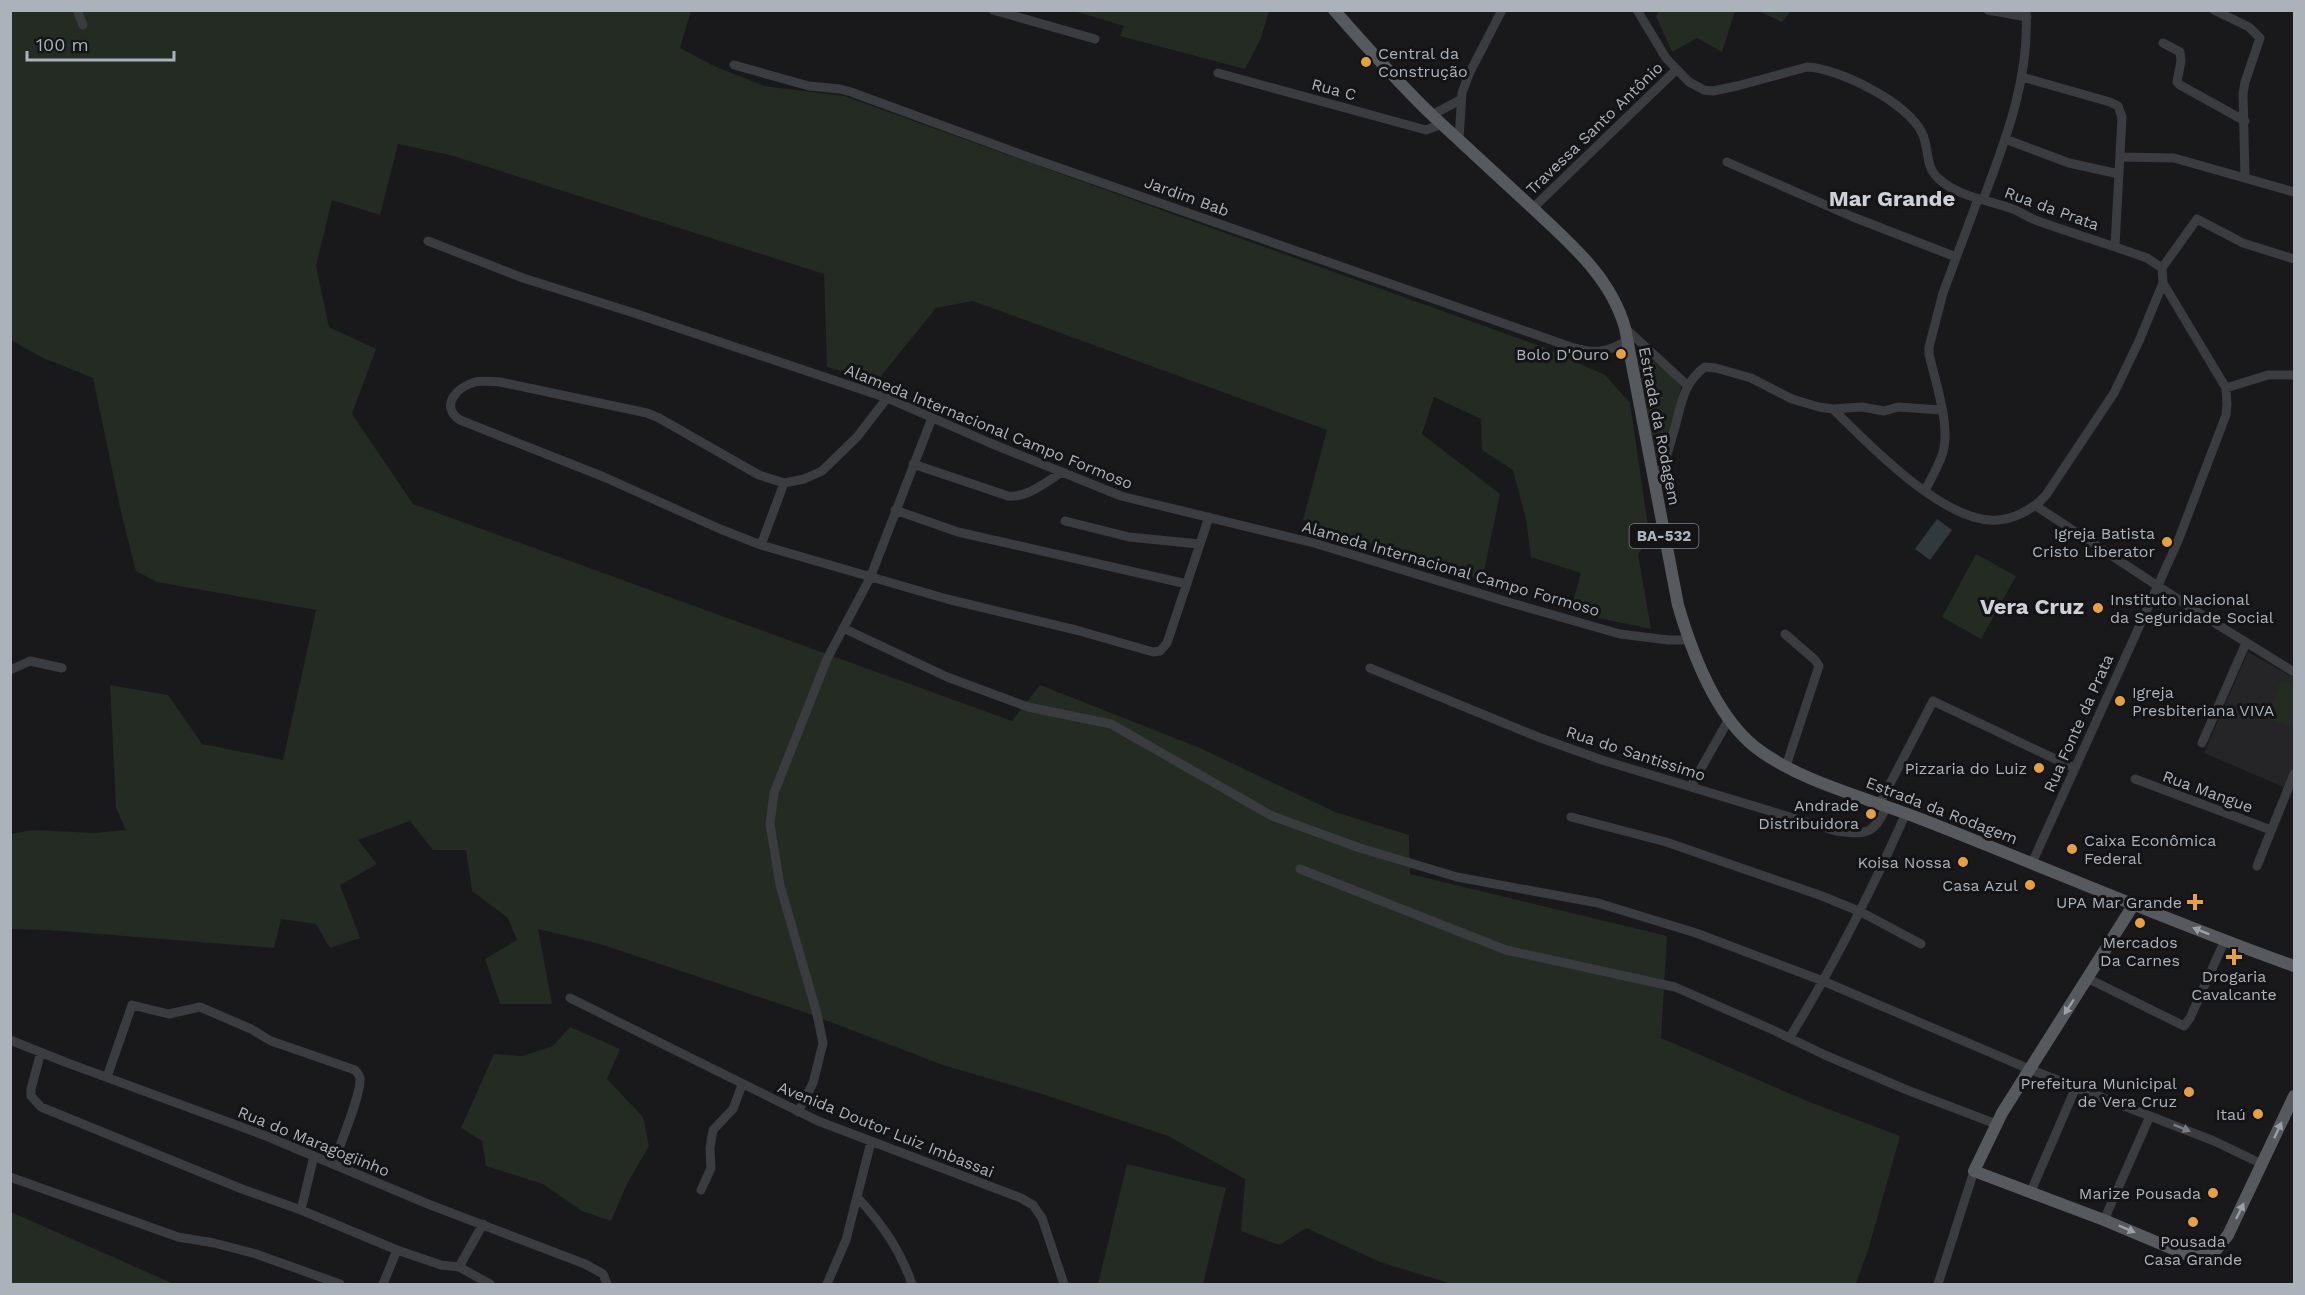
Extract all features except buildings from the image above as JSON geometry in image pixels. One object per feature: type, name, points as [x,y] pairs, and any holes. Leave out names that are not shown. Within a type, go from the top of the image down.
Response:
[{"type":"main road","name":"Estrada da Rodagem","points":[[1334,10],[1432,115],[1590,264],[1616,302],[1626,334],[1678,605],[1688,640],[1699,666],[1729,719],[1754,746],[1785,766],[2134,904]]},
{"type":"main road","name":"BA-532","points":[[2134,904],[2295,966]]},
{"type":"main road","points":[[2134,904],[1996,1124],[1974,1171],[2031,1191],[2185,1254],[2196,1257],[2213,1254],[2228,1235],[2295,1096]]},
{"type":"street","points":[[77,10],[83,25]]},
{"type":"street","points":[[993,10],[1016,14],[1095,39]]},
{"type":"street","points":[[1459,139],[1460,100],[1469,74],[1502,10]]},
{"type":"street","name":"Rua da Prata","points":[[1637,10],[1657,45],[1676,70],[1697,87],[1713,91],[1807,67],[1837,74],[1886,98],[1906,113],[1922,132],[1931,171],[1956,191],[2115,246]]},
{"type":"street","points":[[1925,490],[1944,448],[1941,410],[1929,347],[1943,293],[1956,257],[2006,139],[2022,78],[2027,14],[1988,10]]},
{"type":"street","points":[[2214,10],[2249,27],[2260,38],[2245,82],[2245,178]]},
{"type":"street","points":[[2163,43],[2180,52],[2181,61],[2177,82],[2180,85],[2245,121]]},
{"type":"street","name":"Jardim Bab","points":[[734,65],[809,86],[840,88],[955,131],[1571,348],[1602,352],[1616,348],[1626,334]]},
{"type":"street","name":"Travessa Santo Antônio","points":[[1533,208],[1676,70]]},
{"type":"street","name":"Rua C","points":[[1218,73],[1426,130],[1442,124]]},
{"type":"street","points":[[2022,78],[2118,106],[2122,117],[2115,246],[2146,258],[2162,268]]},
{"type":"street","points":[[1432,115],[1460,100]]},
{"type":"street","points":[[2006,139],[2069,163],[2119,174]]},
{"type":"street","points":[[2121,157],[2174,158],[2295,192]]},
{"type":"street","points":[[1727,162],[1853,217],[1956,257]]},
{"type":"street","points":[[1833,409],[1893,466],[1925,490],[1964,512],[1990,520],[2006,518],[2036,506],[2065,468],[2114,393],[2163,283],[2162,268],[2197,219],[2243,243],[2295,259]]},
{"type":"street","name":"Alameda Internacional Campo Formoso","points":[[428,241],[523,278],[887,398],[1122,496],[1240,523],[1366,557],[1508,602],[1620,633],[1668,640],[1688,640]]},
{"type":"street","points":[[2163,283],[2226,388],[2268,375],[2295,375]]},
{"type":"street","points":[[1626,334],[1687,385]]},
{"type":"street","points":[[1655,491],[1674,432],[1681,398],[1687,385],[1705,367],[1760,381],[1799,401],[1833,409],[1862,407],[1884,411],[1904,406],[1941,410]]},
{"type":"street","points":[[887,398],[850,445],[822,471],[804,479],[784,483],[759,475],[659,418],[632,409],[501,382],[476,382],[463,388],[453,396],[450,407],[453,415],[460,420],[604,477],[761,545],[870,578],[1076,630],[1153,652],[1160,651],[1167,643],[1209,517]]},
{"type":"street","name":"Rua Fonte da Prata","points":[[2032,863],[2178,541],[2226,415],[2228,405],[2226,388]]},
{"type":"street","points":[[798,1112],[813,1083],[823,1043],[817,1014],[780,885],[772,835],[772,808],[780,776],[804,722],[827,659],[870,578],[932,418]]},
{"type":"street","points":[[913,464],[1016,497],[1062,472]]},
{"type":"street","points":[[761,545],[784,483]]},
{"type":"street","points":[[2036,506],[2246,643],[2295,672]]},
{"type":"street","points":[[895,510],[939,527],[977,537],[1187,584]]},
{"type":"street","points":[[1065,521],[1129,537],[1199,544]]},
{"type":"street","points":[[843,628],[946,677],[1018,703],[1111,723],[1272,816],[1360,848],[1456,877],[1573,898],[1633,913],[1707,937],[1823,981],[2029,1069],[2214,1141],[2262,1164]]},
{"type":"street","points":[[1785,634],[1819,666],[1785,766]]},
{"type":"street","points":[[2202,743],[2246,643]]},
{"type":"street","points":[[10,669],[30,661],[62,668]]},
{"type":"street","name":"Rua do Santissimo","points":[[1370,668],[1538,738],[1602,760],[1836,831],[1859,834],[1876,827],[1933,701],[2074,768]]},
{"type":"street","points":[[1691,786],[1729,719]]},
{"type":"street","points":[[2257,866],[2295,774]]},
{"type":"street","name":"Rua Mangue","points":[[2134,779],[2271,830]]},
{"type":"street","points":[[1790,1038],[1861,912],[1906,813]]},
{"type":"street","points":[[1571,817],[1666,842],[1751,870],[1861,912],[1921,944]]},
{"type":"street","points":[[1300,869],[1506,950],[1675,987],[1907,1090],[1996,1124]]},
{"type":"street","points":[[2087,978],[2184,1026],[2190,1018],[2225,940]]},
{"type":"street","name":"Avenida Doutor Luiz Imbassai","points":[[570,998],[798,1112],[1021,1198],[1033,1206],[1046,1225],[1064,1284]]},
{"type":"street","points":[[107,1077],[132,1005],[169,1014],[200,1007],[217,1012],[271,1041],[358,1073],[360,1079],[355,1103],[333,1164]]},
{"type":"street","name":"Rua do Maragogiinho","points":[[10,1040],[314,1156],[585,1264],[603,1274],[607,1284]]},
{"type":"street","points":[[41,1052],[31,1089],[31,1096],[41,1107],[397,1250],[441,1265],[459,1267],[489,1284]]},
{"type":"street","points":[[701,1190],[711,1168],[712,1130],[733,1109],[742,1085]]},
{"type":"street","points":[[2031,1191],[2076,1087]]},
{"type":"street","points":[[2104,1220],[2150,1116]]},
{"type":"street","points":[[827,1284],[846,1240],[871,1142]]},
{"type":"street","points":[[301,1210],[314,1156]]},
{"type":"street","points":[[1938,1284],[1974,1171]]},
{"type":"street","points":[[10,1177],[178,1237],[214,1243],[256,1254],[340,1284]]},
{"type":"street","points":[[858,1198],[890,1236],[912,1284]]},
{"type":"street","points":[[459,1267],[483,1224]]},
{"type":"street","points":[[383,1284],[397,1250]]},
{"type":"shaded area","points":[[1269,10],[1261,38],[1245,69],[1120,36],[1124,26],[1074,11]]},
{"type":"shaded area","points":[[1660,10],[1735,11],[1722,52],[1697,38],[1672,52],[1656,16]]},
{"type":"shaded area","points":[[11,11],[691,11],[680,48],[714,66],[764,86],[844,96],[1543,347],[1605,375],[1630,403],[1650,540],[1638,554],[1651,629],[1570,612],[1581,573],[1531,557],[1526,519],[1513,470],[1482,450],[1481,419],[1434,397],[1422,434],[1500,494],[1482,581],[1303,520],[1327,430],[973,301],[936,308],[877,381],[827,367],[824,274],[450,155],[398,144],[380,215],[332,200],[316,266],[329,327],[376,349],[352,414],[413,504],[1012,721],[1040,685],[1200,748],[1335,812],[1409,835],[1410,874],[1667,936],[1661,1038],[1807,1101],[1900,1136],[1869,1247],[1856,1284],[1452,1284],[1380,1262],[1306,1228],[1280,1245],[1241,1231],[1245,1179],[1168,1136],[1042,1094],[943,1065],[807,1013],[600,944],[538,929],[552,1004],[500,1004],[485,959],[517,940],[508,918],[472,891],[466,850],[433,850],[410,821],[358,840],[377,864],[340,885],[360,938],[330,948],[316,924],[281,919],[274,948],[11,929],[11,834],[32,830],[95,833],[126,830],[116,808],[110,685],[168,695],[202,744],[283,760],[316,610],[157,582],[136,571],[121,512],[93,378],[41,357],[11,340]]},
{"type":"shaded area","points":[[1759,11],[1791,11],[1782,22]]},
{"type":"shaded area","points":[[1637,356],[1648,357],[1682,383],[1661,461],[1656,461]]},
{"type":"shaded area","points":[[1937,519],[1952,530],[1930,560],[1915,549]]},
{"type":"shaded area","points":[[1976,554],[2016,576],[1981,639],[1942,617]]},
{"type":"shaded area","points":[[2248,652],[2294,678],[2294,767],[2286,788],[2204,753]]},
{"type":"shaded area","points":[[2281,680],[2294,685],[2294,713],[2290,726],[2267,718]]},
{"type":"shaded area","points":[[570,1027],[620,1049],[607,1079],[643,1117],[649,1146],[627,1184],[611,1221],[582,1211],[543,1184],[486,1166],[482,1141],[461,1128],[494,1054],[522,1056],[553,1046]]},
{"type":"shaded area","points":[[1127,1164],[1226,1188],[1203,1284],[1098,1284]]},
{"type":"shaded area","points":[[11,1212],[174,1284],[11,1284]]},
{"type":"place","name":"Central da Construção","points":[[1366,62]]},
{"type":"place","name":"Bolo D'Ouro","points":[[1621,354]]},
{"type":"place","name":"Igreja Batista Cristo Liberator","points":[[2167,542]]},
{"type":"place","name":"Instituto Nacional da Seguridade Social","points":[[2098,608]]},
{"type":"place","name":"Igreja Presbiteriana VIVA","points":[[2120,701]]},
{"type":"place","name":"Pizzaria do Luiz","points":[[2039,768]]},
{"type":"place","name":"Andrade Distribuidora","points":[[1871,814]]},
{"type":"place","name":"Caixa Econômica Federal","points":[[2072,849]]},
{"type":"place","name":"Koisa Nossa","points":[[1963,862]]},
{"type":"place","name":"Casa Azul","points":[[2030,885]]},
{"type":"place","name":"UPA Mar Grande","points":[[2195,902]]},
{"type":"place","name":"Mercados Da Carnes","points":[[2140,923]]},
{"type":"place","name":"Drogaria Cavalcante","points":[[2234,957]]},
{"type":"place","name":"Prefeitura Municipal de Vera Cruz","points":[[2189,1092]]},
{"type":"place","name":"Itaú","points":[[2258,1114]]},
{"type":"place","name":"Marize Pousada","points":[[2213,1193]]},
{"type":"place","name":"Pousada Casa Grande","points":[[2193,1222]]},
{"type":"district","name":"Mar Grande","points":[[1892,198]]},
{"type":"district","name":"Vera Cruz","points":[[2032,606]]}]
